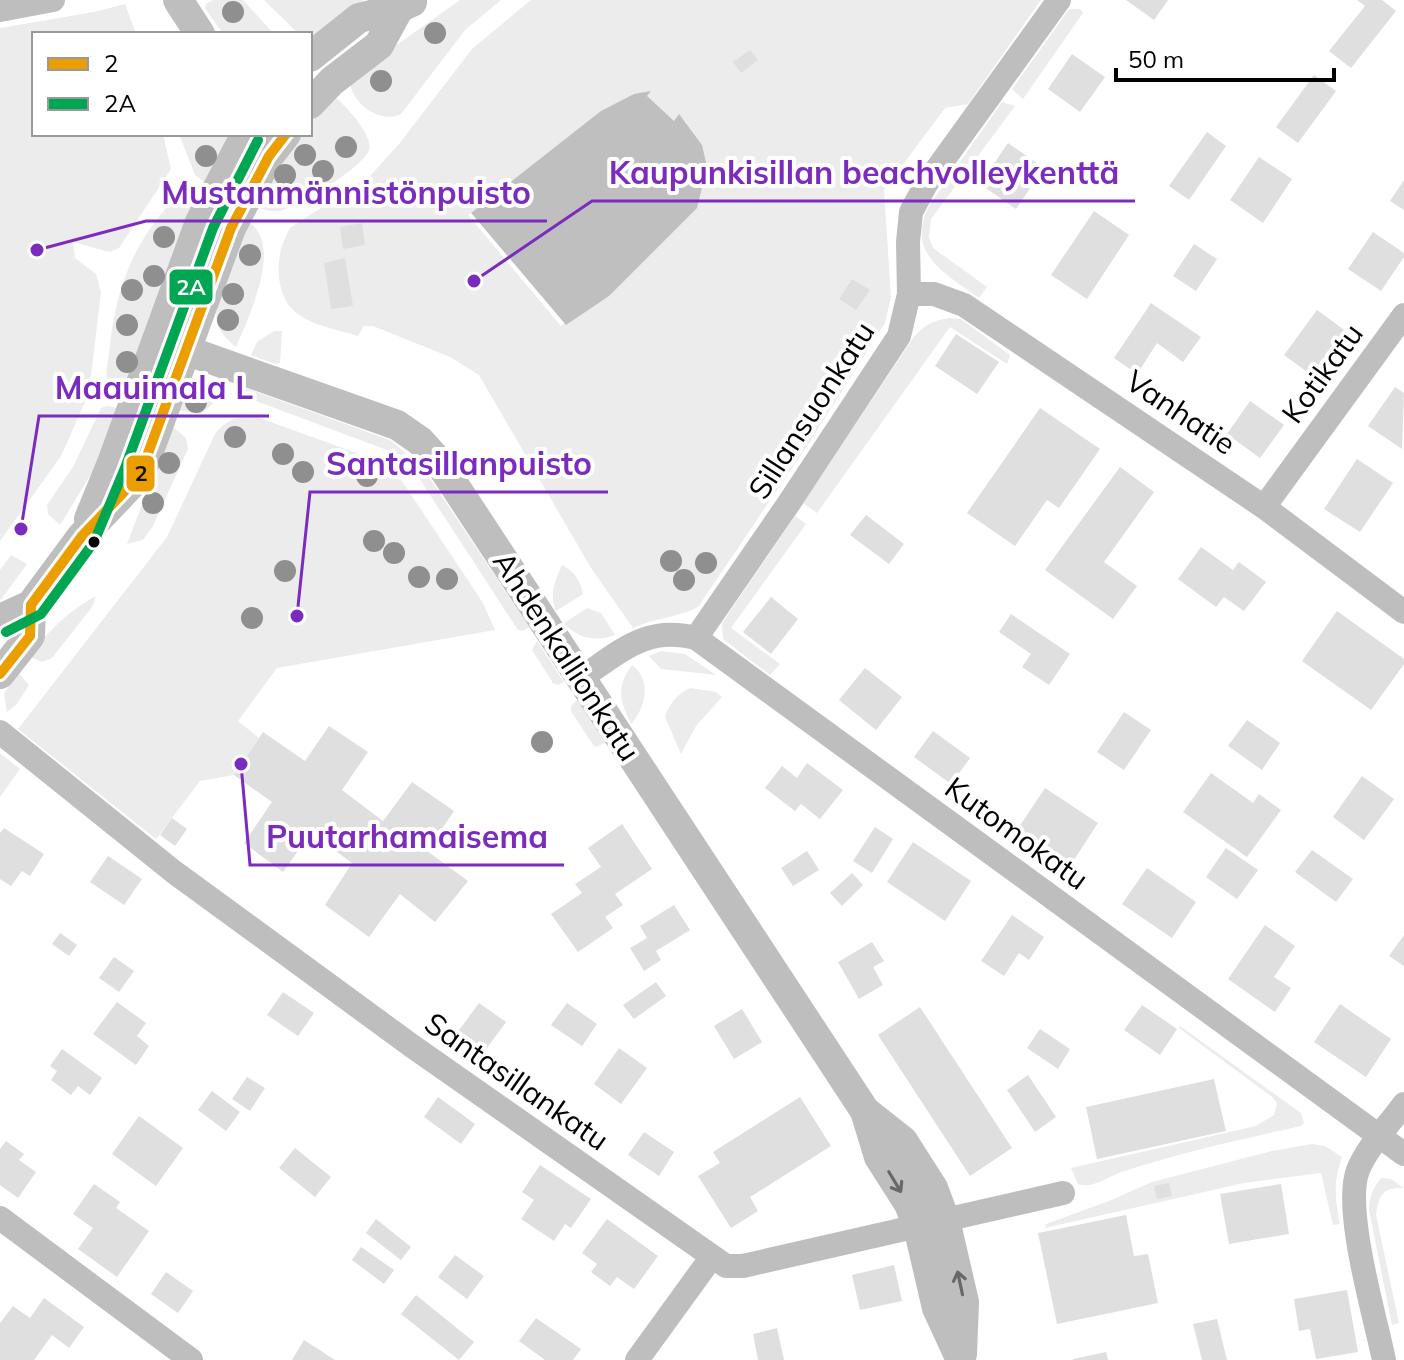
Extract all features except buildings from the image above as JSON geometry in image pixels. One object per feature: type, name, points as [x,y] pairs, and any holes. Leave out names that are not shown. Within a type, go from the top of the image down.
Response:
[{"type":"street","points":[[0,10],[53,0]]},
{"type":"street","points":[[178,0],[199,32]]},
{"type":"street","name":"Sillansuonkatu","points":[[696,638],[899,336],[909,294],[911,212],[926,184],[1059,0]]},
{"type":"street","points":[[312,55],[359,18],[408,4]]},
{"type":"street","points":[[312,102],[332,81],[379,45],[408,4]]},
{"type":"street","points":[[82,536],[112,463],[200,222],[245,136]]},
{"type":"street","points":[[0,619],[31,605],[82,536],[140,475],[231,228],[269,156],[284,136]]},
{"type":"street","name":"Vanhatie","points":[[909,294],[934,294],[964,305],[1264,507],[1404,612]]},
{"type":"street","name":"Kotikatu","points":[[1264,507],[1404,315]]},
{"type":"street","name":"Ahdenkallionkatu","points":[[157,340],[397,425],[420,441],[439,462],[865,1111],[903,1141],[933,1188],[932,1223],[964,1302],[961,1360]]},
{"type":"street","points":[[0,674],[30,636],[31,605]]},
{"type":"street","points":[[581,678],[631,645],[656,634],[675,633],[696,638]]},
{"type":"street","name":"Kutomokatu","points":[[696,638],[1404,1154]]},
{"type":"street","name":"Santasillankatu","points":[[0,732],[174,872],[399,1037],[726,1266],[743,1266],[1063,1193]]},
{"type":"street","points":[[1384,1360],[1353,1212],[1357,1172],[1404,1104]]},
{"type":"street","points":[[0,1218],[191,1360]]},
{"type":"street","points":[[637,1360],[711,1258]]},
{"type":"shaded area","points":[[213,0],[243,0],[272,32],[222,32],[205,8]]},
{"type":"shaded area","points":[[264,0],[364,0],[312,40],[312,32],[297,32]]},
{"type":"shaded area","points":[[460,0],[501,0],[465,30],[401,114],[376,114],[361,104],[350,82],[374,61]]},
{"type":"shaded area","points":[[531,0],[1041,0],[968,104],[945,108],[884,190],[891,297],[885,323],[811,440],[698,607],[633,628],[591,568],[479,375],[450,357],[373,326],[364,326],[358,336],[306,319],[288,304],[279,277],[280,252],[290,228],[371,175],[399,144],[472,49]]},
{"type":"shaded area","points":[[125,4],[135,32],[32,32],[32,136],[163,136],[171,169],[119,248],[109,252],[73,242],[75,258],[96,274],[101,292],[89,393],[61,456],[0,541],[0,28]]},
{"type":"shaded area","points":[[1069,9],[1080,9],[1083,13],[1023,99],[1012,89]]},
{"type":"shaded area","points":[[651,91],[647,96],[674,121],[679,114],[702,145],[707,167],[697,208],[609,296],[566,325],[471,213],[601,111],[634,94]]},
{"type":"shaded area","points":[[333,96],[351,112],[367,137],[369,150],[364,158],[317,193],[283,210],[264,210],[254,205],[299,136],[312,136],[312,119]]},
{"type":"shaded area","points":[[1002,102],[1015,106],[931,219],[929,237],[933,248],[987,287],[979,298],[932,261],[925,250],[923,223],[929,206]]},
{"type":"shaded area","points":[[180,136],[230,136],[206,183],[195,175]]},
{"type":"shaded area","points":[[184,192],[198,199],[126,392],[111,385],[107,378],[111,334],[124,279],[150,229],[169,204]]},
{"type":"shaded area","points":[[246,221],[258,231],[264,262],[255,300],[236,347],[220,330],[216,314]]},
{"type":"shaded area","points":[[950,318],[961,319],[1010,355],[1007,364],[950,327],[817,513],[803,503],[913,338],[929,324]]},
{"type":"shaded area","points":[[274,331],[282,331],[280,363],[251,355],[257,342]]},
{"type":"shaded area","points":[[226,380],[216,401],[201,414],[178,410],[198,388],[210,382]]},
{"type":"shaded area","points":[[240,386],[390,440],[423,468],[529,627],[518,630],[419,478],[405,463],[387,450],[237,394]]},
{"type":"shaded area","points":[[101,408],[121,409],[104,453],[60,525],[48,514],[47,505],[73,467]]},
{"type":"shaded area","points":[[257,417],[359,454],[378,463],[402,481],[483,603],[495,630],[277,668],[238,721],[259,738],[234,775],[200,781],[156,839],[18,729],[167,537],[215,434],[233,420]]},
{"type":"shaded area","points":[[172,426],[186,438],[188,449],[153,526],[143,540],[127,544]]},
{"type":"shaded area","points":[[795,516],[806,524],[731,628],[780,664],[770,675],[723,639],[722,623]]},
{"type":"shaded area","points":[[11,555],[27,564],[0,601],[0,570]]},
{"type":"shaded area","points":[[562,565],[576,577],[583,594],[556,611],[553,593]]},
{"type":"shaded area","points":[[96,596],[92,607],[52,658],[42,662],[28,656],[59,622]]},
{"type":"shaded area","points":[[587,608],[601,613],[615,635],[587,638],[564,623]]},
{"type":"shaded area","points":[[537,641],[564,682],[558,685],[553,683],[532,650]]},
{"type":"shaded area","points":[[661,651],[685,654],[716,675],[661,669],[649,656]]},
{"type":"shaded area","points":[[632,665],[642,678],[645,694],[631,724],[621,687]]},
{"type":"shaded area","points":[[17,671],[29,685],[17,704],[7,712],[4,694]]},
{"type":"shaded area","points":[[690,688],[716,692],[722,697],[696,726],[681,754],[665,717],[674,700]]},
{"type":"shaded area","points":[[577,700],[605,743],[596,747],[593,745],[571,711]]},
{"type":"shaded area","points":[[0,753],[20,769],[0,797]]},
{"type":"shaded area","points":[[1180,1026],[1301,1113],[1304,1123],[1168,1158],[1095,1184],[1078,1184],[1071,1168],[1256,1126],[1274,1115],[1277,1103],[1272,1097]]},
{"type":"shaded area","points":[[1312,1144],[1325,1146],[1342,1157],[1336,1190],[1340,1224],[1333,1225],[1321,1173],[1244,1183],[1045,1228],[1046,1224],[1152,1182],[1272,1151]]},
{"type":"shaded area","points":[[1381,1178],[1391,1179],[1404,1188],[1387,1190],[1379,1201],[1376,1215],[1399,1323],[1392,1325],[1369,1210],[1372,1193]]},
{"type":"pier","points":[[471,213],[564,323],[561,326],[468,215]]},
{"type":"transit line","name":"2","points":[[0,674],[30,636],[31,605],[82,536],[140,475],[231,228],[269,156],[284,136]]},
{"type":"transit line","name":"2A","points":[[6,632],[41,614],[94,542],[125,468],[213,228],[258,140]]},
{"type":"place","name":"Mustanmännistönpuisto","points":[[37,250]]},
{"type":"place","name":"Kaupunkisillan beachvolleykenttä","points":[[474,281]]},
{"type":"place","name":"Maauimala L","points":[[21,529]]},
{"type":"place","name":"Santasillanpuisto","points":[[297,616]]},
{"type":"place","name":"Puutarhamaisema","points":[[241,764]]}]
